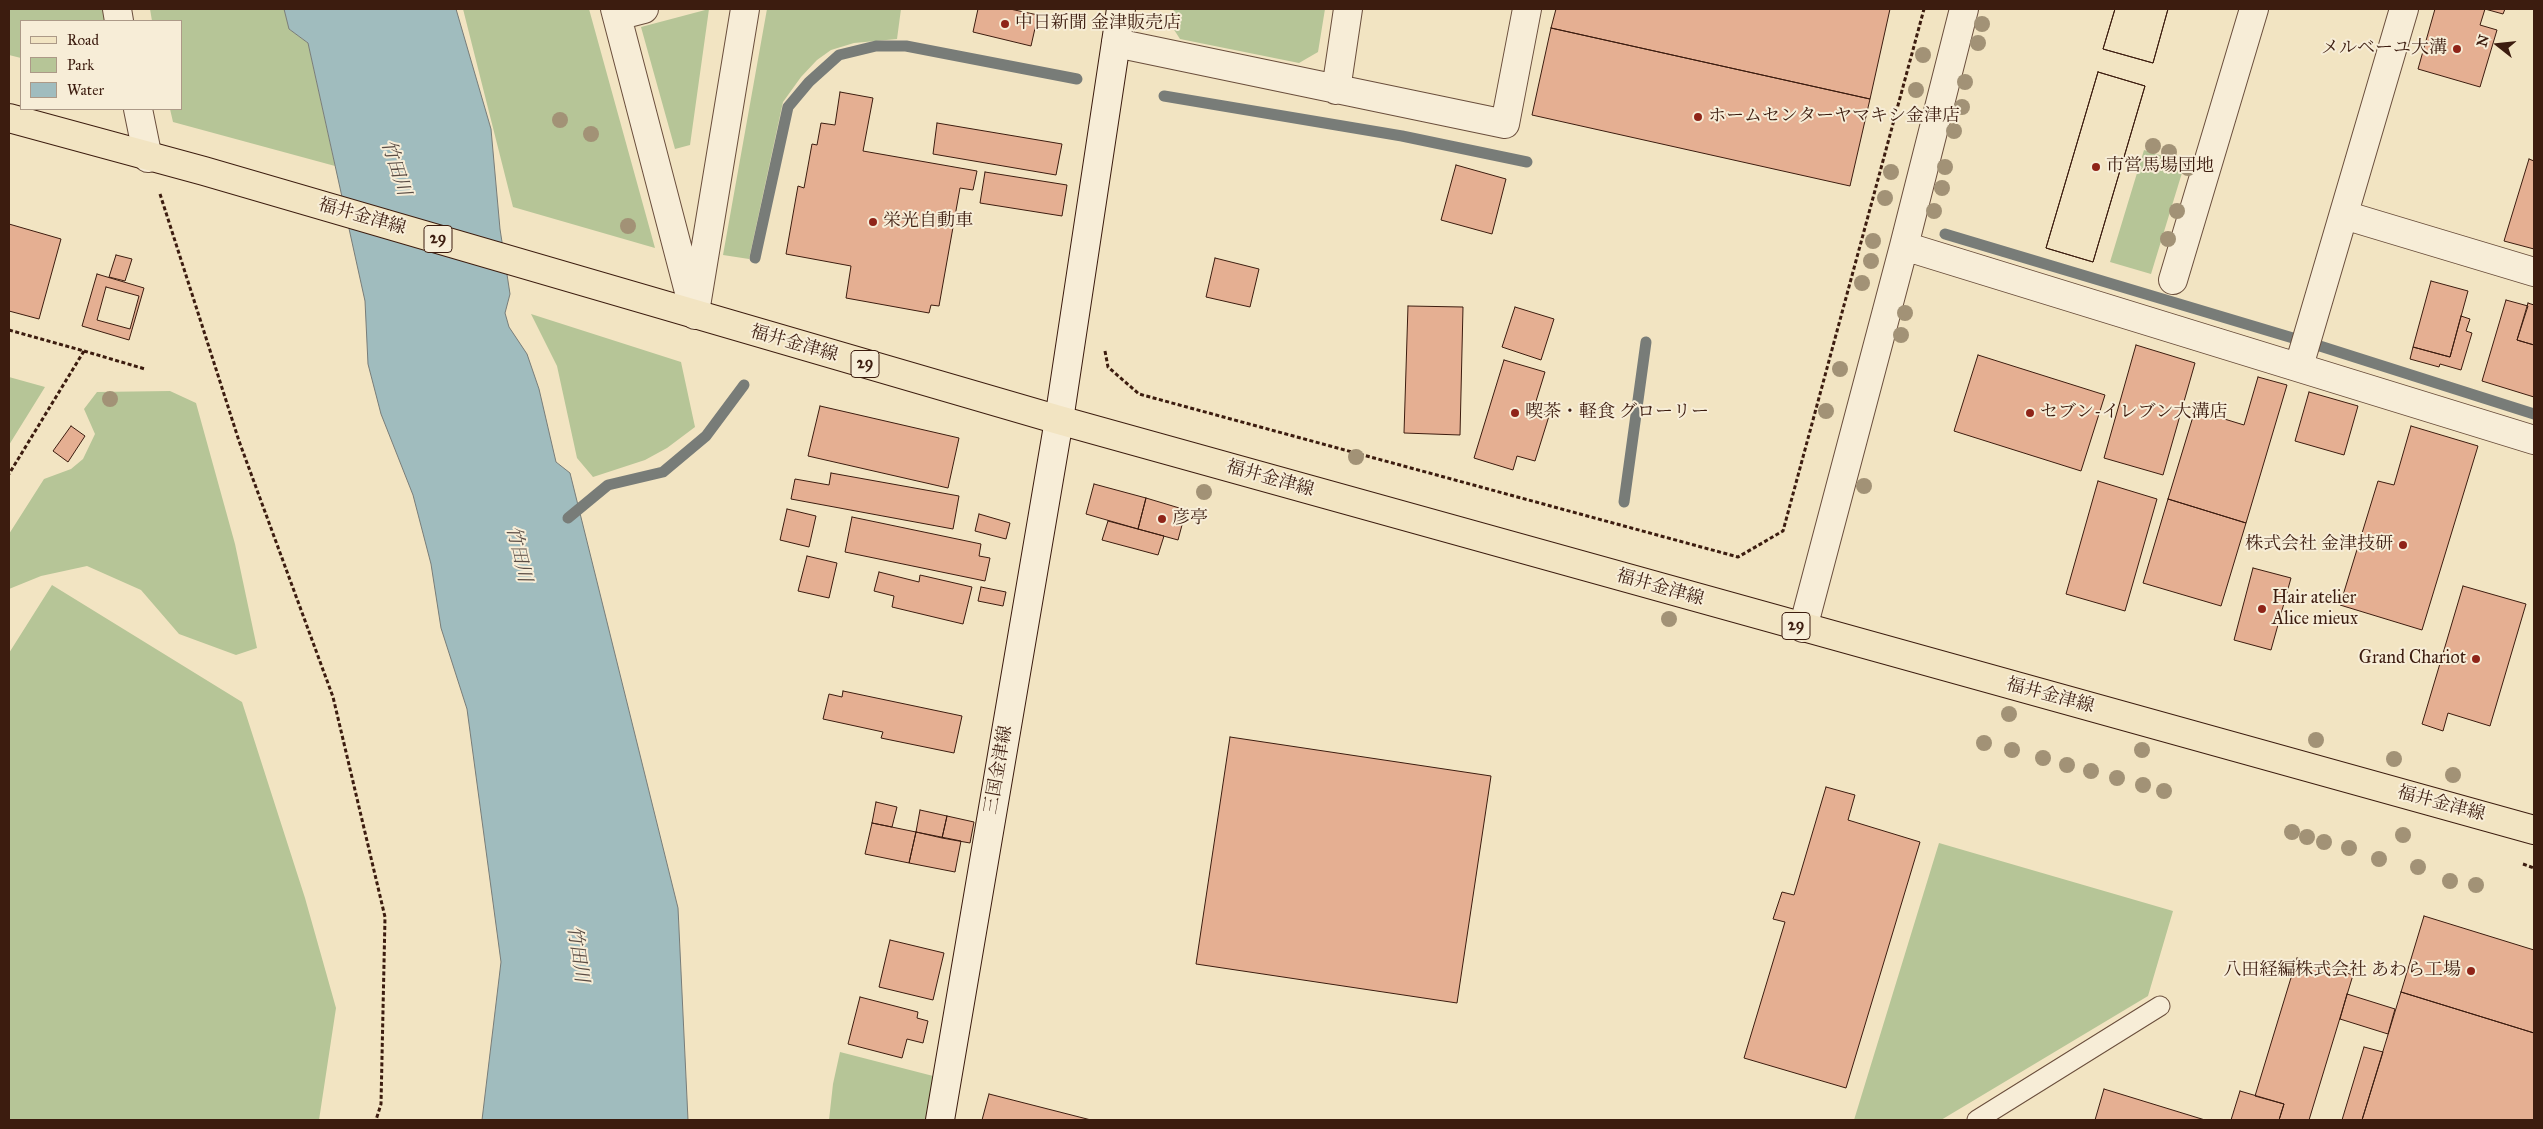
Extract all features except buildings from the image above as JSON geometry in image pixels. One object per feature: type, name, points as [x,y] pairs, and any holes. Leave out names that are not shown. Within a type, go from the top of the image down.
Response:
[{"type":"main road","name":"福井金津線","points":[[9,118],[148,158],[204,171],[1059,420],[2534,830]]},
{"type":"street","points":[[644,9],[616,13],[684,311]]},
{"type":"street","points":[[684,311],[745,9]]},
{"type":"street","name":"三国金津線","points":[[940,1120],[1059,420],[1121,9]]},
{"type":"street","points":[[1336,90],[1348,9]]},
{"type":"street","points":[[1116,43],[1505,124],[1527,9]]},
{"type":"street","points":[[1803,628],[1904,246],[1964,9]]},
{"type":"street","points":[[2173,280],[2254,9]]},
{"type":"street","points":[[2299,366],[2404,9]]},
{"type":"street","points":[[138,110],[148,158]]},
{"type":"street","points":[[2344,215],[2534,272]]},
{"type":"street","points":[[1904,246],[2299,366],[2534,440]]},
{"type":"lane","points":[[1977,1120],[2160,1006]]},
{"type":"path","points":[[1103,342],[1108,367],[1139,394],[1738,558],[1783,531],[1924,9]]},
{"type":"path","points":[[148,158],[239,441],[333,697],[381,898],[385,917],[381,1104],[376,1120]]},
{"type":"path","points":[[9,330],[145,369]]},
{"type":"path","points":[[9,474],[84,351]]},
{"type":"green space","points":[[9,9],[106,9],[108,20],[20,20],[20,58],[9,55]]},
{"type":"green space","points":[[150,9],[284,9],[289,29],[308,43],[335,166],[173,122],[170,110],[182,110],[182,20],[152,20]]},
{"type":"green space","points":[[463,9],[589,9],[655,248],[513,207]]},
{"type":"green space","points":[[709,9],[690,145],[675,149],[641,27]]},
{"type":"green space","points":[[767,9],[901,9],[897,39],[854,43],[831,50],[817,60],[801,77],[783,102],[749,259],[723,255]]},
{"type":"green space","points":[[1174,9],[1325,9],[1318,52],[1299,63],[1180,39],[1171,25]]},
{"type":"green space","points":[[2144,150],[2185,163],[2151,274],[2110,262]]},
{"type":"green space","points":[[531,314],[681,362],[695,427],[667,448],[645,460],[593,477],[577,458],[557,366]]},
{"type":"green space","points":[[9,377],[45,387],[9,445]]},
{"type":"green space","points":[[170,391],[196,403],[235,544],[257,648],[236,655],[179,634],[141,590],[87,566],[41,576],[9,589],[9,534],[44,479],[71,469],[83,459],[95,434],[84,409],[97,392]]},
{"type":"green space","points":[[52,585],[242,702],[305,898],[336,1008],[319,1120],[9,1120],[9,653]]},
{"type":"green space","points":[[1939,843],[2173,911],[2148,996],[1941,1120],[1854,1120]]},
{"type":"green space","points":[[840,1052],[937,1077],[925,1120],[829,1120],[833,1084]]},
{"type":"water","name":"竹田川","points":[[284,9],[456,9],[491,129],[500,229],[510,294],[505,313],[509,327],[527,354],[539,389],[556,462],[570,473],[678,908],[688,1120],[482,1120],[501,962],[467,709],[441,628],[431,564],[413,495],[381,414],[368,364],[365,301],[308,43],[289,29]]},
{"type":"waterway","points":[[755,258],[788,107],[809,82],[839,55],[876,46],[906,46],[1077,79]]},
{"type":"waterway","points":[[1164,96],[1402,136],[1527,162]]},
{"type":"waterway","points":[[1945,234],[2323,347],[2534,414]]},
{"type":"waterway","points":[[1624,502],[1646,342]]},
{"type":"waterway","points":[[568,518],[608,485],[663,472],[706,436],[744,385]]},
{"type":"place","name":"中日新聞 金津販売店","points":[[1005,24]]},
{"type":"place","name":"メルベーユ大溝","points":[[2457,49]]},
{"type":"place","name":"ホームセンターヤマキシ金津店","points":[[1698,117]]},
{"type":"place","name":"市営馬場団地","points":[[2096,167]]},
{"type":"place","name":"栄光自動車","points":[[873,222]]},
{"type":"place","name":"喫茶・軽食 グローリー","points":[[1515,413]]},
{"type":"place","name":"セブン-イレブン大溝店","points":[[2030,413]]},
{"type":"place","name":"彦亭","points":[[1162,519]]},
{"type":"place","name":"株式会社 金津技研","points":[[2403,545]]},
{"type":"place","name":"Hair atelier Alice mieux","points":[[2262,609]]},
{"type":"place","name":"Grand Chariot","points":[[2476,659]]},
{"type":"place","name":"八田経編株式会社 あわら工場","points":[[2471,971]]}]
